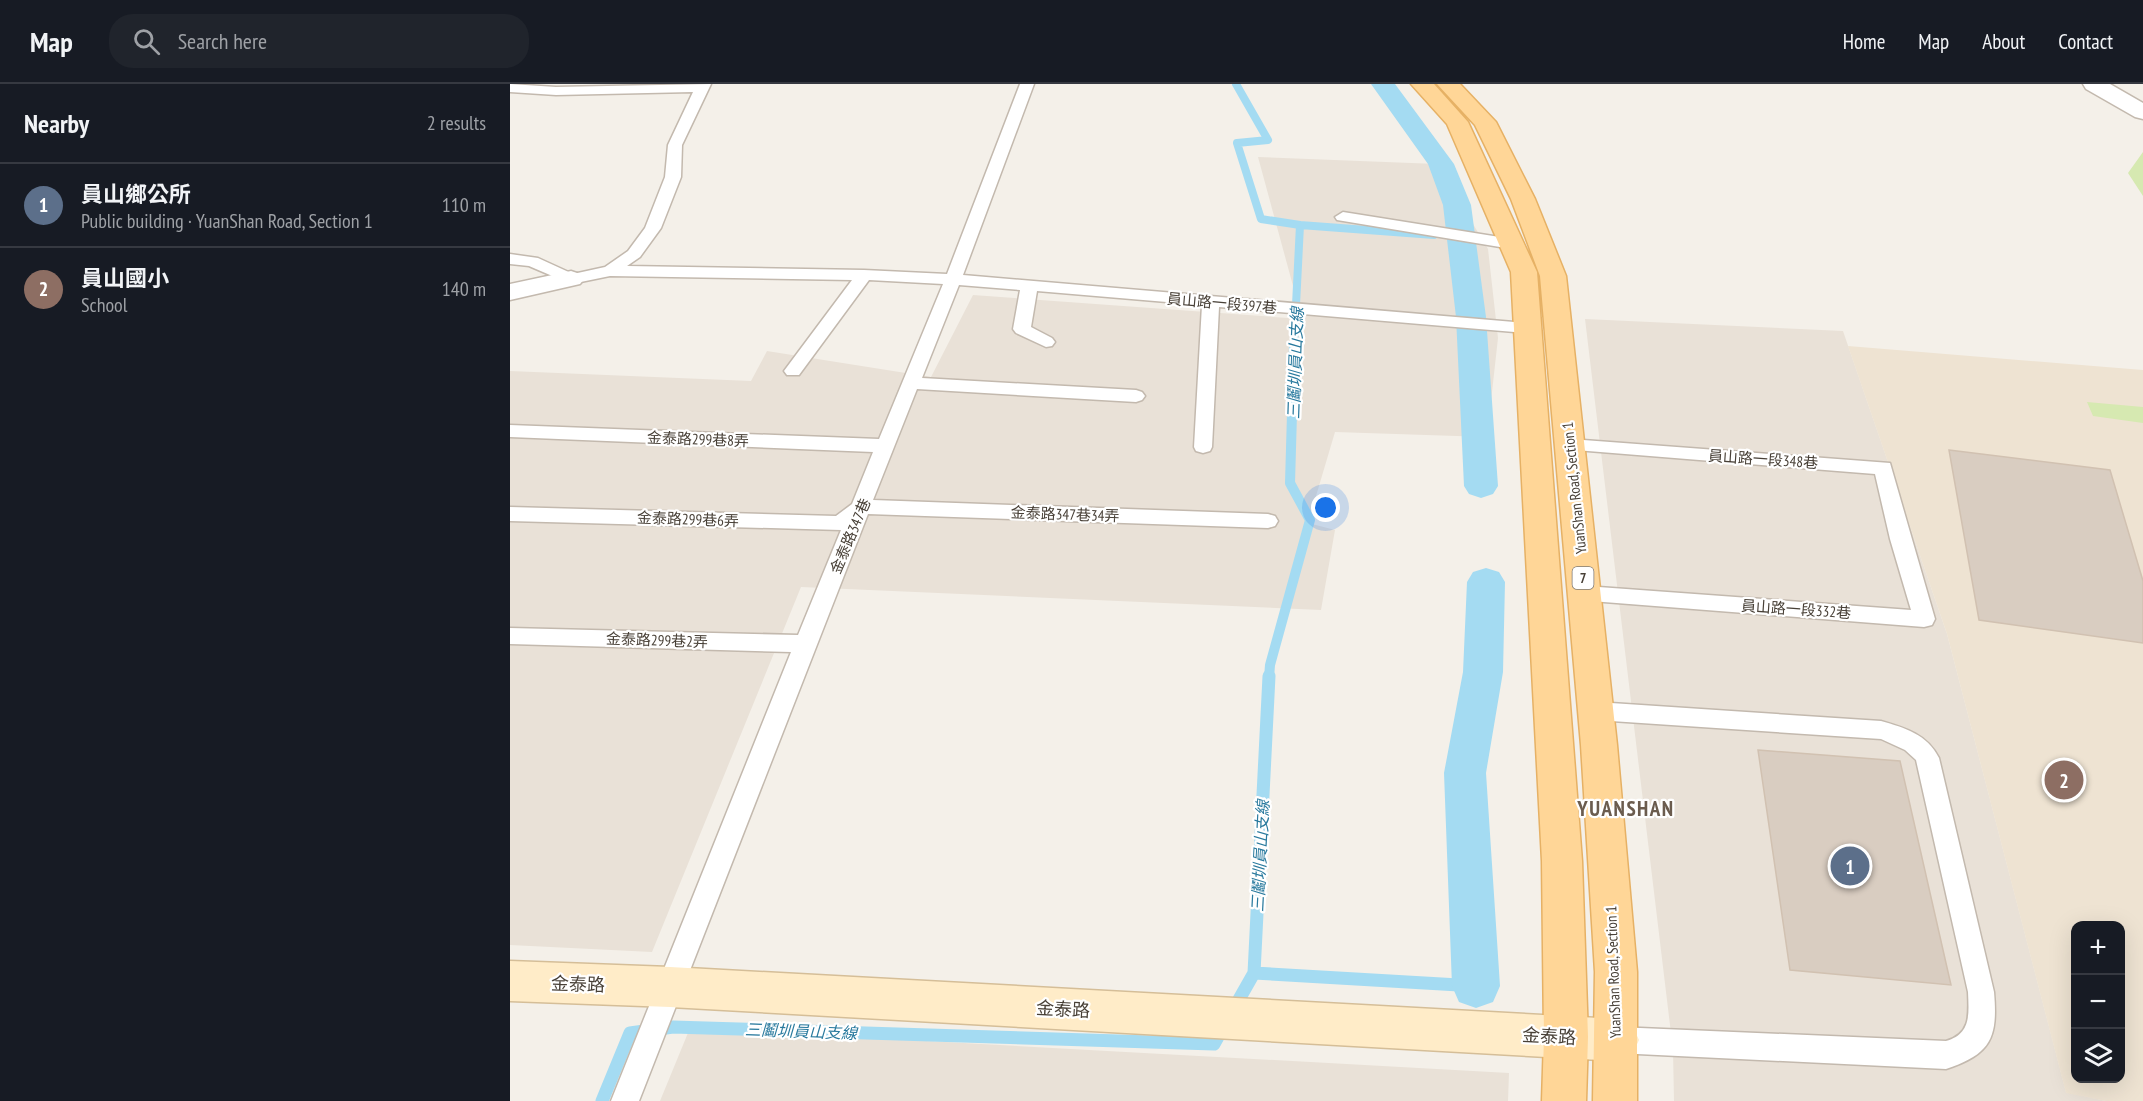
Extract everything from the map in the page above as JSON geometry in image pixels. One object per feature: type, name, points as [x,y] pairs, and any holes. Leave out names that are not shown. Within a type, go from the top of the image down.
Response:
[{"type":"main road","points":[[1422,84],[1457,122],[1524,272],[1562,861],[1566,1037],[1564,1101]]},
{"type":"main road","name":"YuanShan Road, Section 1","points":[[1448,84],[1485,122],[1523,199],[1553,276],[1596,711],[1616,972],[1615,1101]]},
{"type":"street","points":[[2094,84],[2143,112]]},
{"type":"street","points":[[510,292],[571,279]]},
{"type":"street","name":"金泰路","points":[[510,981],[670,987],[1617,1040]]},
{"type":"lane","name":"金泰路347巷","points":[[625,1101],[805,644],[966,247],[1028,84]]},
{"type":"lane","points":[[510,87],[556,91],[704,86],[675,145],[673,177],[653,228],[634,254],[610,271],[571,279],[532,261],[510,260]]},
{"type":"lane","points":[[1343,217],[1512,244]]},
{"type":"lane","name":"員山路一段397巷","points":[[610,271],[864,275],[952,279],[1527,328]]},
{"type":"lane","points":[[793,371],[864,275]]},
{"type":"lane","points":[[1029,287],[1022,329],[1046,342]]},
{"type":"lane","points":[[1203,447],[1211,302]]},
{"type":"lane","points":[[912,383],[1136,396]]},
{"type":"lane","name":"金泰路299巷8弄","points":[[510,431],[887,446]]},
{"type":"lane","name":"員山路一段348巷","points":[[1570,445],[1882,468],[1900,539]]},
{"type":"lane","name":"金泰路299巷6弄","points":[[510,514],[840,523],[862,507]]},
{"type":"lane","name":"金泰路347巷34弄","points":[[862,507],[1268,521]]},
{"type":"lane","name":"員山路一段332巷","points":[[1585,594],[1924,619],[1900,539]]},
{"type":"lane","name":"金泰路299巷2弄","points":[[510,636],[805,644]]},
{"type":"lane","points":[[1596,711],[1881,730],[1912,742],[1923,751],[1927,758],[1982,1002],[1980,1029],[1972,1043],[1964,1050],[1946,1055],[1617,1040]]},
{"type":"shaded area","points":[[1258,157],[1437,164],[1488,249],[1498,338],[1487,437],[1335,432],[1308,523],[1335,530],[1321,610],[801,587],[652,952],[510,945],[510,371],[751,381],[767,351],[931,377],[973,295],[1302,319]]},
{"type":"shaded area","points":[[1585,319],[1843,331],[1947,634],[2066,1092],[2106,1101],[1674,1101],[1673,1050]]},
{"type":"shaded area","points":[[1848,346],[2143,370],[2143,1101],[2106,1101],[2066,1093],[1947,634]]},
{"type":"shaded area","points":[[690,1028],[1509,1073],[1508,1101],[660,1101]]},
{"type":"green space","points":[[2143,152],[2143,196],[2128,173]]},
{"type":"green space","points":[[2087,402],[2143,407],[2143,423],[2093,416]]},
{"type":"building","points":[[1949,450],[2110,470],[2143,581],[2143,643],[1979,620]]},
{"type":"building","points":[[1758,750],[1900,761],[1951,985],[1790,970]]},
{"type":"waterway","name":"三鬮圳員山支線","points":[[1236,84],[1268,140],[1237,143],[1261,219],[1300,225]]},
{"type":"waterway","points":[[1383,84],[1441,164],[1457,205],[1471,317],[1481,486]]},
{"type":"waterway","name":"三鬮圳員山支線","points":[[1294,345],[1300,225]]},
{"type":"waterway","points":[[1300,225],[1434,235]]},
{"type":"waterway","name":"三鬮圳員山支線","points":[[1269,678],[1270,665],[1310,520],[1290,483],[1294,344]]},
{"type":"waterway","points":[[1476,986],[1465,773],[1483,672],[1486,582]]},
{"type":"waterway","name":"三鬮圳員山支線","points":[[1254,973],[1269,676]]},
{"type":"waterway","name":"三鬮圳員山支線","points":[[1233,1010],[1254,973]]},
{"type":"waterway","points":[[1254,973],[1476,986]]},
{"type":"waterway","name":"三鬮圳員山支線","points":[[602,1101],[630,1033],[673,1027],[1214,1044],[1224,1026]]},
{"type":"place","name":"員山國小","points":[[2064,780]]},
{"type":"place","name":"員山鄉公所","points":[[1850,866]]},
{"type":"district","name":"YUANSHAN","points":[[1626,808]]}]
